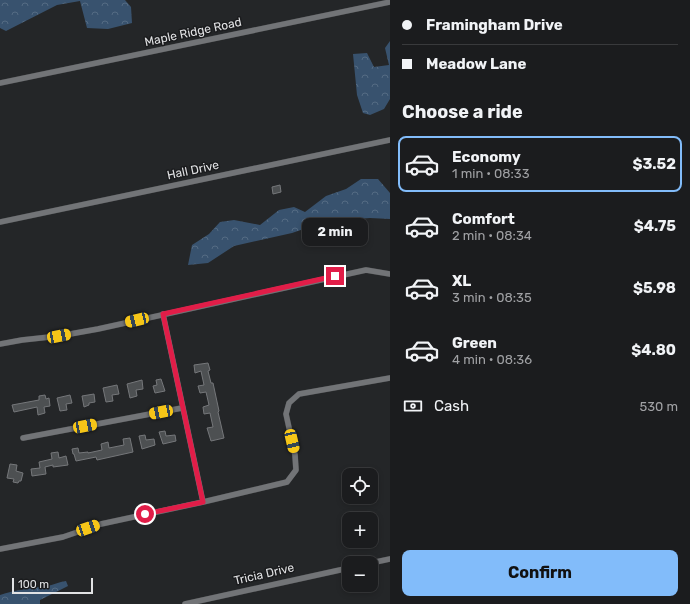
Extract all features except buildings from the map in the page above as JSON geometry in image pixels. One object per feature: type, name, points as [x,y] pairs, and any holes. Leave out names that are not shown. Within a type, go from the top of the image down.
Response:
[{"type":"street","name":"Maple Ridge Road","points":[[0,83],[390,2]]},
{"type":"street","name":"Hall Drive","points":[[0,222],[390,140]]},
{"type":"street","points":[[0,344],[59,336],[366,270],[390,274]]},
{"type":"street","points":[[163,314],[203,502]]},
{"type":"street","points":[[0,549],[63,537],[101,524],[287,482],[296,470],[295,455],[286,414],[289,403],[299,394],[390,378]]},
{"type":"street","points":[[23,438],[182,408]]},
{"type":"street","points":[[378,562],[390,559]]},
{"type":"street","name":"Tricia Drive","points":[[185,604],[342,570]]},
{"type":"green space","points":[[0,0],[125,0],[131,7],[132,23],[108,29],[87,28],[80,1],[57,5],[6,31],[0,28]]},
{"type":"green space","points":[[390,41],[390,99],[384,109],[370,115],[363,113],[357,95],[353,54],[367,53],[374,67],[389,65],[385,48]]},
{"type":"green space","points":[[361,179],[378,179],[390,193],[390,219],[370,218],[327,221],[292,233],[234,246],[208,263],[188,265],[192,245],[209,234],[220,222],[234,220],[260,225],[279,210],[294,207],[305,212],[326,196],[346,189]]},
{"type":"green space","points":[[66,581],[68,586],[40,600],[40,604],[0,604],[0,595],[17,590],[49,586]]},
{"type":"route","points":[[145,514],[203,502],[163,314],[335,276]]}]
